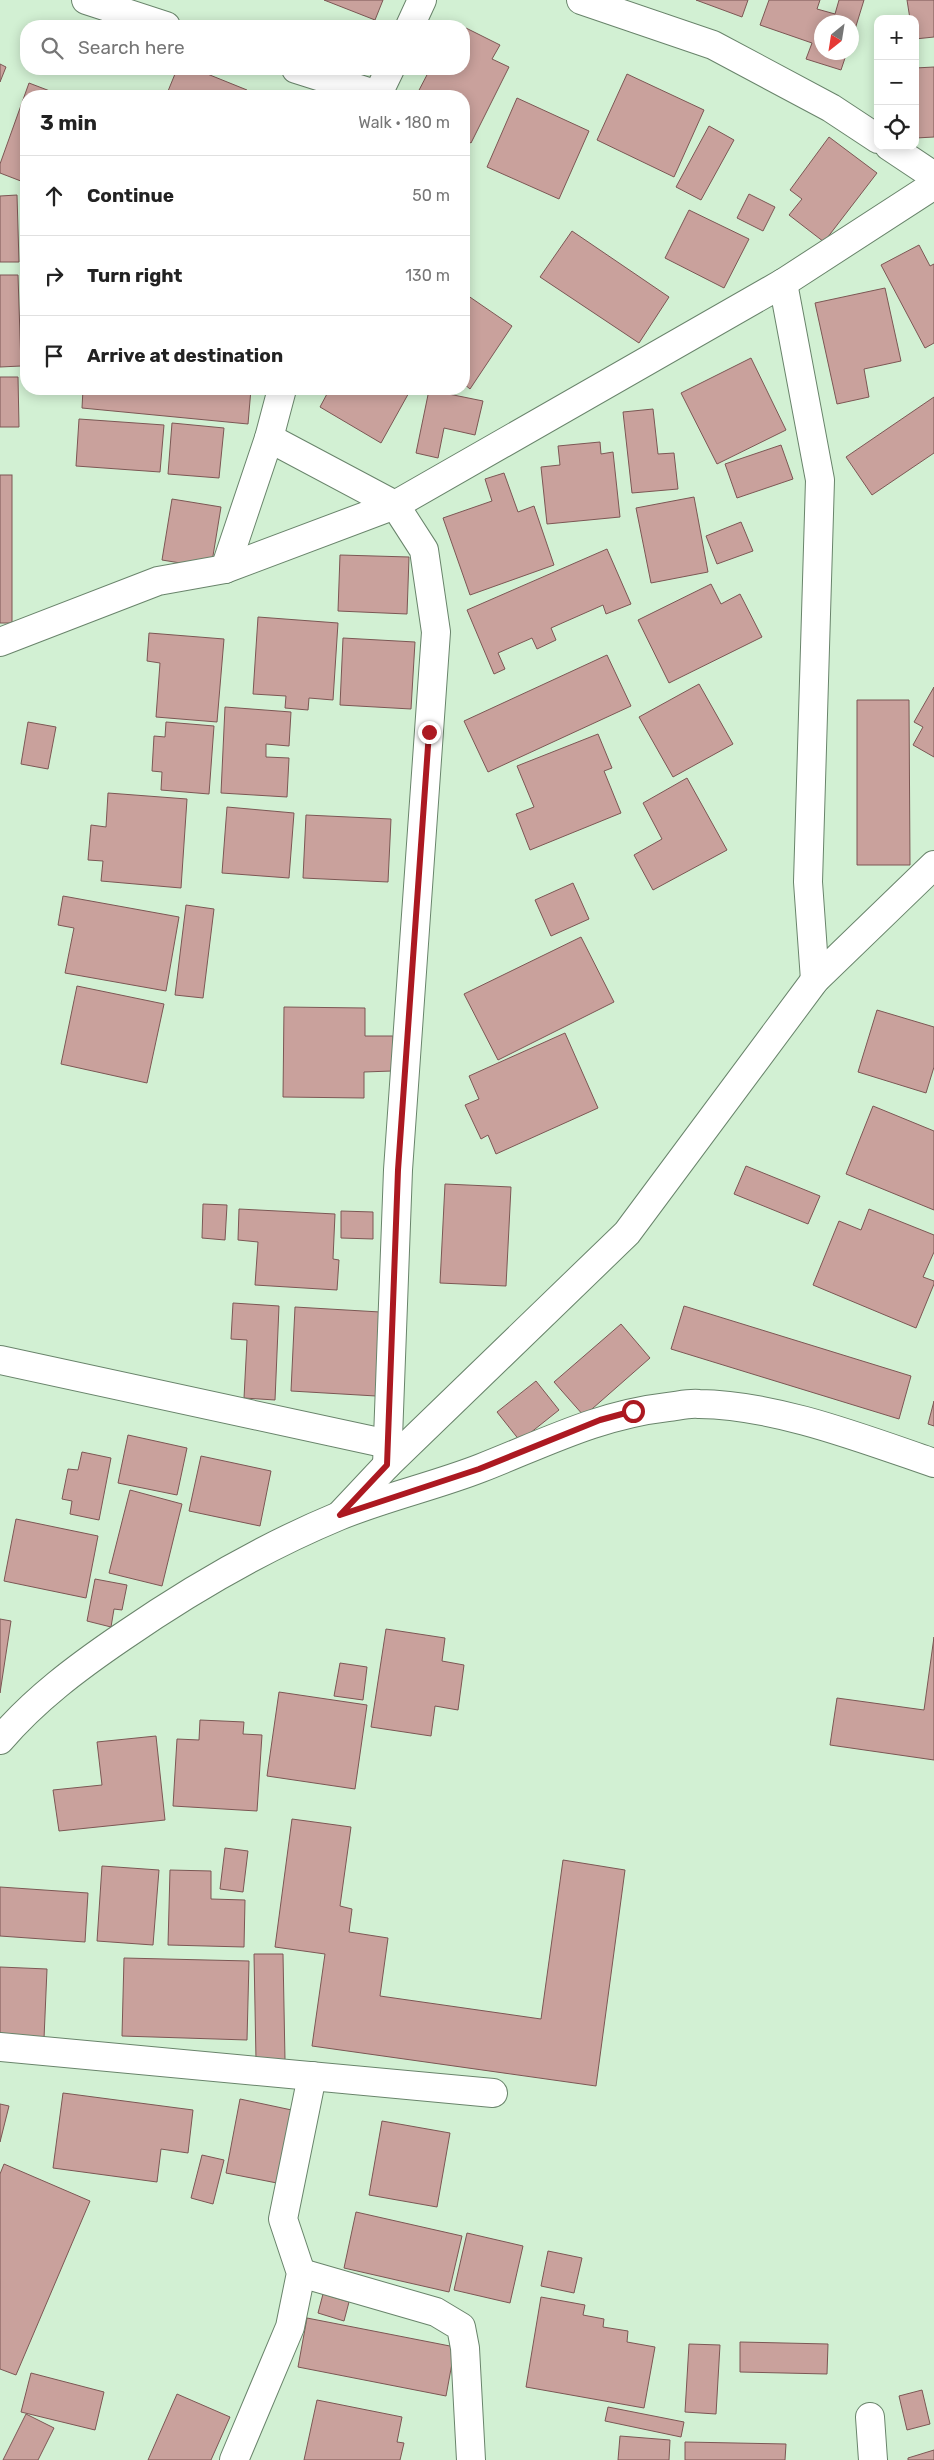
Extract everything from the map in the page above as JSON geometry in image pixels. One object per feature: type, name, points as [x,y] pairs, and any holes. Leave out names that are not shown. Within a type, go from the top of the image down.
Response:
[{"type":"street","points":[[86,0],[148,20]]},
{"type":"street","points":[[413,20],[422,0]]},
{"type":"street","points":[[581,0],[713,45],[831,108],[874,136]]},
{"type":"street","points":[[314,75],[360,90]]},
{"type":"street","points":[[381,90],[387,75]]},
{"type":"street","points":[[895,150],[934,176]]},
{"type":"street","points":[[0,642],[158,581],[225,569],[395,505],[783,283],[934,185]]},
{"type":"street","points":[[783,283],[820,480],[808,882],[815,980]]},
{"type":"street","points":[[225,569],[280,395]]},
{"type":"street","points":[[268,438],[395,505],[424,550],[436,632],[398,1170],[387,1455]]},
{"type":"street","points":[[340,1515],[387,1455],[627,1233],[815,980],[934,865]]},
{"type":"street","points":[[0,1360],[387,1455]]},
{"type":"street","points":[[0,1740],[22,1714],[80,1666],[177,1598],[260,1552],[340,1515],[479,1469],[600,1420],[633,1411],[698,1404],[771,1413],[861,1438],[934,1463]]},
{"type":"street","points":[[0,2047],[493,2093]]},
{"type":"street","points":[[234,2460],[290,2327],[301,2273],[283,2219],[312,2076]]},
{"type":"street","points":[[301,2273],[436,2312],[462,2327],[465,2348],[471,2460]]},
{"type":"street","points":[[870,2417],[873,2460]]},
{"type":"building","points":[[324,0],[383,0],[375,20]]},
{"type":"building","points":[[696,0],[748,0],[742,17]]},
{"type":"building","points":[[769,0],[820,0],[817,9],[835,14],[839,0],[864,0],[859,16],[814,15],[814,60],[844,60],[841,70],[806,59],[812,43],[760,25]]},
{"type":"building","points":[[907,0],[934,0],[934,37],[919,39],[919,15],[909,15]]},
{"type":"building","points":[[470,30],[500,45],[492,59],[509,67],[471,143],[470,90],[419,90],[427,75],[470,75]]},
{"type":"building","points":[[0,64],[6,67],[0,82]]},
{"type":"building","points":[[934,67],[934,137],[919,138],[919,68]]},
{"type":"building","points":[[627,74],[704,110],[674,177],[597,140]]},
{"type":"building","points":[[175,75],[210,75],[247,90],[168,90]]},
{"type":"building","points":[[29,83],[47,90],[26,90]]},
{"type":"building","points":[[517,98],[589,131],[559,199],[487,167]]},
{"type":"building","points":[[20,108],[20,181],[0,173],[0,164]]},
{"type":"building","points":[[709,126],[734,140],[701,200],[676,187]]},
{"type":"building","points":[[829,137],[877,173],[824,242],[789,215],[802,199],[790,190]]},
{"type":"building","points":[[749,194],[775,207],[763,231],[737,218]]},
{"type":"building","points":[[17,195],[19,262],[0,262],[0,196]]},
{"type":"building","points":[[689,210],[749,239],[724,288],[665,258]]},
{"type":"building","points":[[572,231],[669,297],[639,343],[540,277]]},
{"type":"building","points":[[919,245],[930,266],[934,264],[934,343],[925,348],[881,265]]},
{"type":"building","points":[[0,275],[18,275],[20,366],[0,367]]},
{"type":"building","points":[[885,288],[901,361],[864,369],[869,397],[837,404],[815,303]]},
{"type":"building","points":[[470,297],[512,326],[470,389]]},
{"type":"building","points":[[751,358],[786,430],[717,464],[681,393]]},
{"type":"building","points":[[0,377],[18,377],[19,427],[0,427]]},
{"type":"building","points":[[83,395],[250,395],[248,424],[82,408]]},
{"type":"building","points":[[326,395],[408,395],[381,443],[320,407]]},
{"type":"building","points":[[428,395],[454,395],[483,401],[475,435],[444,428],[438,458],[416,453]]},
{"type":"building","points":[[934,397],[934,453],[872,495],[846,457]]},
{"type":"building","points":[[653,409],[658,454],[674,453],[678,489],[632,493],[623,412]]},
{"type":"building","points":[[79,419],[164,425],[160,472],[76,466]]},
{"type":"building","points":[[172,423],[224,428],[219,478],[168,474]]},
{"type":"building","points":[[600,442],[601,454],[613,452],[620,517],[547,524],[541,467],[560,465],[558,446]]},
{"type":"building","points":[[781,445],[793,479],[737,498],[725,464]]},
{"type":"building","points":[[504,473],[518,512],[534,506],[554,565],[470,595],[443,518],[492,501],[485,479]]},
{"type":"building","points":[[0,475],[12,475],[12,623],[0,623]]},
{"type":"building","points":[[694,497],[708,572],[651,583],[636,508]]},
{"type":"building","points":[[172,499],[221,507],[211,568],[162,560]]},
{"type":"building","points":[[741,522],[753,551],[717,564],[706,536]]},
{"type":"building","points":[[607,549],[631,604],[606,614],[603,605],[551,628],[556,640],[537,649],[532,638],[498,653],[505,669],[494,674],[467,610]]},
{"type":"building","points":[[340,555],[409,557],[407,614],[338,611]]},
{"type":"building","points":[[711,584],[721,604],[740,594],[762,637],[669,683],[638,620]]},
{"type":"building","points":[[258,617],[338,623],[333,700],[309,698],[308,710],[285,708],[286,696],[253,694]]},
{"type":"building","points":[[149,633],[224,639],[217,722],[156,717],[160,663],[147,661]]},
{"type":"building","points":[[343,638],[415,642],[411,709],[340,705]]},
{"type":"building","points":[[607,655],[631,706],[488,772],[464,721]]},
{"type":"building","points":[[699,684],[733,744],[673,777],[639,717]]},
{"type":"building","points":[[934,687],[934,757],[913,745],[923,727],[914,722]]},
{"type":"building","points":[[857,700],[909,700],[910,865],[857,865]]},
{"type":"building","points":[[225,707],[291,712],[289,746],[266,744],[266,757],[289,758],[287,797],[221,793]]},
{"type":"building","points":[[28,722],[56,727],[48,769],[21,764]]},
{"type":"building","points":[[166,722],[214,726],[209,794],[161,790],[162,772],[152,771],[154,736],[165,737]]},
{"type":"building","points":[[598,734],[612,768],[604,771],[621,813],[530,850],[516,814],[534,807],[517,766]]},
{"type":"building","points":[[687,778],[727,850],[653,890],[634,855],[662,839],[643,803]]},
{"type":"building","points":[[108,793],[187,799],[181,888],[101,881],[103,861],[88,860],[91,825],[106,827]]},
{"type":"building","points":[[227,807],[294,813],[289,878],[222,873]]},
{"type":"building","points":[[306,815],[391,819],[388,882],[303,878]]},
{"type":"building","points":[[573,883],[589,919],[551,936],[535,900]]},
{"type":"building","points":[[63,896],[179,917],[166,991],[65,973],[74,928],[58,925]]},
{"type":"building","points":[[186,905],[214,909],[203,998],[175,995]]},
{"type":"building","points":[[581,937],[614,1002],[498,1060],[464,994]]},
{"type":"building","points":[[77,986],[164,1004],[147,1083],[61,1064]]},
{"type":"building","points":[[284,1007],[365,1008],[365,1036],[393,1036],[392,1071],[364,1072],[364,1098],[283,1097]]},
{"type":"building","points":[[877,1010],[934,1027],[934,1067],[926,1093],[858,1072]]},
{"type":"building","points":[[565,1033],[598,1108],[496,1154],[488,1135],[481,1139],[465,1105],[479,1099],[469,1076]]},
{"type":"building","points":[[873,1106],[934,1131],[934,1210],[846,1174]]},
{"type":"building","points":[[746,1166],[820,1196],[808,1224],[734,1194]]},
{"type":"building","points":[[445,1184],[511,1187],[506,1286],[440,1283]]},
{"type":"building","points":[[203,1204],[227,1205],[225,1240],[202,1238]]},
{"type":"building","points":[[239,1209],[335,1214],[333,1259],[339,1260],[337,1290],[255,1285],[258,1242],[238,1240]]},
{"type":"building","points":[[869,1209],[934,1235],[934,1252],[923,1277],[934,1281],[934,1284],[916,1328],[813,1285],[839,1221],[861,1230]]},
{"type":"building","points":[[341,1211],[373,1212],[373,1239],[341,1238]]},
{"type":"building","points":[[233,1303],[279,1306],[275,1400],[244,1398],[247,1340],[231,1339]]},
{"type":"building","points":[[684,1306],[911,1376],[899,1419],[671,1349]]},
{"type":"building","points":[[295,1307],[380,1312],[376,1396],[291,1391]]},
{"type":"building","points":[[621,1324],[650,1358],[584,1416],[554,1382]]},
{"type":"building","points":[[536,1381],[559,1410],[520,1441],[497,1412]]},
{"type":"building","points":[[934,1401],[934,1426],[928,1424]]},
{"type":"building","points":[[128,1435],[187,1448],[177,1495],[118,1483]]},
{"type":"building","points":[[82,1452],[111,1458],[99,1520],[70,1514],[72,1501],[62,1499],[68,1469],[78,1470]]},
{"type":"building","points":[[201,1456],[271,1471],[260,1526],[189,1511]]},
{"type":"building","points":[[130,1490],[182,1504],[162,1586],[109,1573]]},
{"type":"building","points":[[16,1519],[98,1536],[86,1598],[4,1581]]},
{"type":"building","points":[[95,1579],[127,1585],[122,1610],[114,1609],[111,1627],[87,1621]]},
{"type":"building","points":[[0,1619],[11,1621],[0,1693]]},
{"type":"building","points":[[386,1629],[445,1638],[442,1661],[464,1665],[458,1710],[435,1706],[431,1736],[371,1727]]},
{"type":"building","points":[[934,1637],[934,1760],[830,1745],[837,1698],[924,1710]]},
{"type":"building","points":[[340,1663],[367,1667],[363,1700],[334,1696]]},
{"type":"building","points":[[279,1692],[367,1705],[355,1789],[267,1776]]},
{"type":"building","points":[[200,1720],[244,1722],[243,1734],[262,1735],[257,1811],[173,1806],[177,1739],[199,1740]]},
{"type":"building","points":[[156,1736],[165,1820],[59,1831],[53,1790],[102,1785],[97,1742]]},
{"type":"building","points":[[292,1819],[351,1827],[340,1906],[352,1909],[349,1932],[388,1938],[380,1996],[541,2019],[563,1860],[625,1870],[596,2086],[312,2046],[325,1954],[275,1947]]},
{"type":"building","points":[[225,1848],[248,1851],[243,1892],[220,1889]]},
{"type":"building","points":[[102,1866],[159,1870],[153,1945],[97,1941]]},
{"type":"building","points":[[170,1870],[211,1871],[211,1899],[245,1900],[244,1947],[168,1945]]},
{"type":"building","points":[[0,1887],[88,1893],[85,1942],[0,1936]]},
{"type":"building","points":[[254,1954],[283,1954],[285,2060],[256,2060]]},
{"type":"building","points":[[124,1958],[249,1961],[247,2040],[122,2036]]},
{"type":"building","points":[[0,1967],[47,1969],[44,2039],[0,2036]]},
{"type":"building","points":[[63,2093],[193,2110],[188,2153],[161,2149],[157,2182],[53,2168]]},
{"type":"building","points":[[240,2099],[301,2112],[287,2185],[226,2173]]},
{"type":"building","points":[[0,2104],[9,2106],[0,2142]]},
{"type":"building","points":[[382,2121],[450,2133],[437,2207],[369,2195]]},
{"type":"building","points":[[202,2155],[224,2160],[213,2204],[191,2198]]},
{"type":"building","points":[[4,2164],[90,2201],[16,2375],[0,2369],[0,2174]]},
{"type":"building","points":[[356,2212],[462,2236],[449,2292],[344,2268]]},
{"type":"building","points":[[467,2233],[523,2246],[510,2303],[454,2290]]},
{"type":"building","points":[[548,2251],[582,2258],[574,2293],[541,2286]]},
{"type":"building","points":[[323,2294],[349,2302],[344,2321],[318,2313]]},
{"type":"building","points":[[541,2297],[585,2305],[583,2315],[604,2319],[603,2327],[628,2331],[627,2342],[655,2347],[644,2408],[526,2387]]},
{"type":"building","points":[[307,2318],[455,2347],[446,2396],[298,2367]]},
{"type":"building","points":[[740,2342],[828,2344],[827,2374],[740,2372]]},
{"type":"building","points":[[689,2344],[720,2345],[716,2414],[685,2412]]},
{"type":"building","points":[[31,2373],[104,2392],[95,2430],[21,2412]]},
{"type":"building","points":[[922,2390],[930,2424],[907,2430],[899,2396]]},
{"type":"building","points":[[177,2394],[230,2417],[211,2460],[148,2460]]},
{"type":"building","points":[[317,2400],[402,2417],[397,2442],[404,2443],[400,2460],[304,2460]]},
{"type":"building","points":[[608,2407],[684,2422],[681,2437],[605,2421]]},
{"type":"building","points":[[26,2414],[54,2428],[38,2460],[3,2460]]},
{"type":"building","points":[[620,2436],[670,2440],[669,2460],[618,2460]]},
{"type":"building","points":[[685,2442],[786,2444],[785,2460],[685,2460]]},
{"type":"building","points":[[934,2450],[934,2460],[908,2460],[908,2458]]},
{"type":"route","points":[[429,732],[398,1170],[387,1465],[340,1515],[479,1469],[600,1420],[633,1411]]}]
